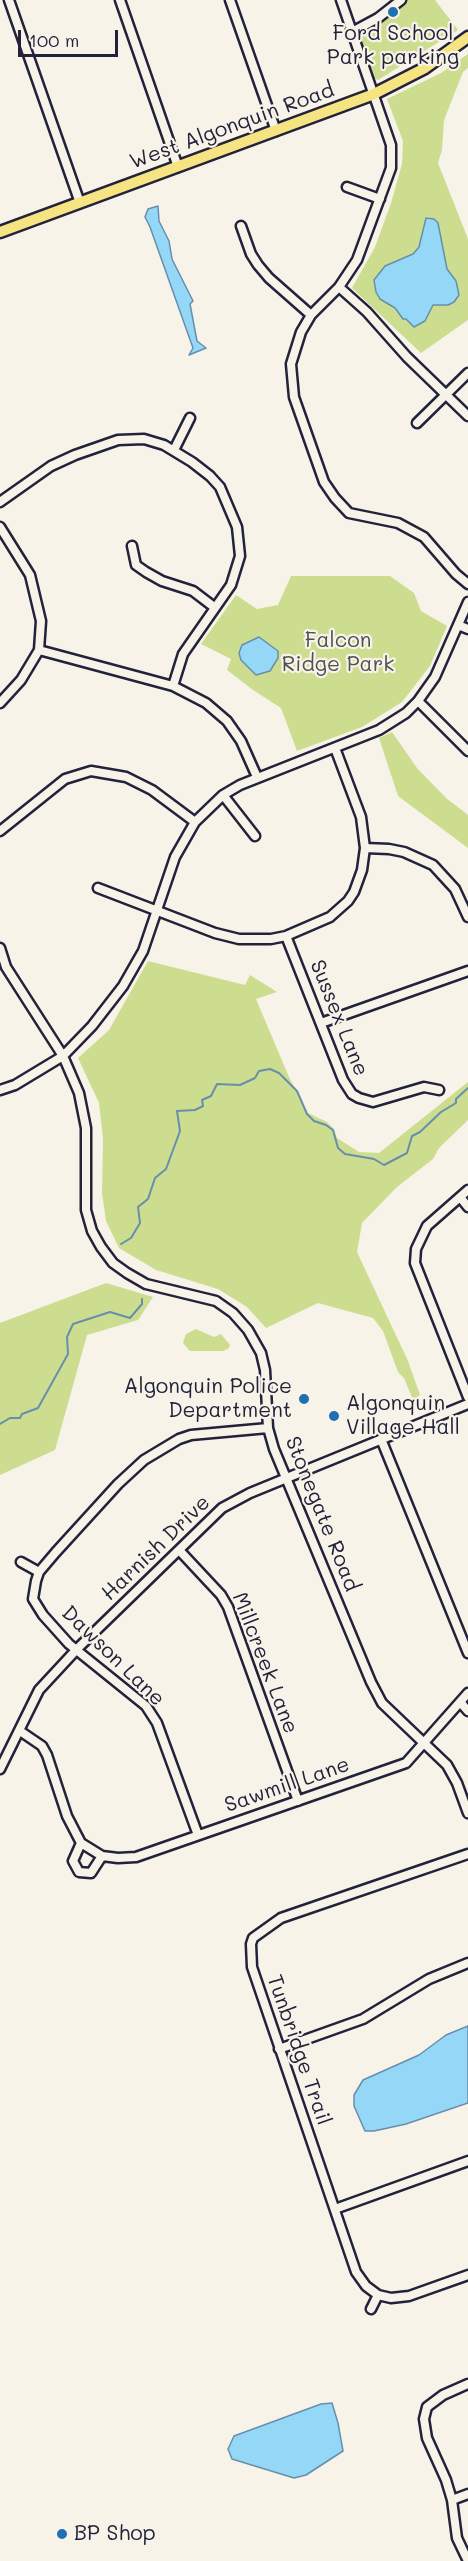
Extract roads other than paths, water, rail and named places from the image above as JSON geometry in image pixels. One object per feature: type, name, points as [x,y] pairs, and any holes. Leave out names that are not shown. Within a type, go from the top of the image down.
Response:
[{"type":"main road","name":"West Algonquin Road","points":[[0,232],[374,94],[425,68],[468,37]]},
{"type":"street","points":[[9,0],[81,203]]},
{"type":"street","points":[[120,0],[178,167]]},
{"type":"street","points":[[230,0],[276,131]]},
{"type":"street","points":[[341,0],[391,145],[391,168],[357,260],[339,287],[311,315],[296,344],[290,374],[295,402],[324,482],[349,513],[398,523],[424,537],[456,574],[468,584]]},
{"type":"street","points":[[352,32],[378,18],[401,0]]},
{"type":"street","points":[[347,187],[380,199]]},
{"type":"street","points":[[241,226],[251,254],[264,272],[311,315]]},
{"type":"street","points":[[339,287],[367,312],[407,357],[468,416]]},
{"type":"street","points":[[417,423],[468,373]]},
{"type":"street","points":[[174,450],[190,418]]},
{"type":"street","points":[[0,502],[51,466],[111,442],[132,438],[174,450],[215,481],[237,527],[240,542],[237,571],[231,585],[183,654],[173,686]]},
{"type":"street","points":[[0,527],[30,575],[37,595],[41,621],[39,650],[21,680],[0,703]]},
{"type":"street","points":[[132,546],[136,565],[162,581],[193,591],[214,607]]},
{"type":"street","points":[[0,1090],[15,1085],[63,1056],[92,1026],[123,986],[142,951],[175,857],[195,822],[223,795],[240,784],[385,727],[406,713],[418,701],[435,677],[468,602]]},
{"type":"street","points":[[458,625],[468,629]]},
{"type":"street","points":[[39,650],[173,686],[206,703],[226,721],[249,757],[257,777]]},
{"type":"street","points":[[418,701],[468,752]]},
{"type":"street","points":[[98,888],[228,937],[252,940],[286,936],[330,917],[348,901],[358,884],[365,848],[361,817],[335,748]]},
{"type":"street","points":[[0,831],[65,779],[91,771],[126,777],[152,790],[195,822]]},
{"type":"street","points":[[223,795],[255,836]]},
{"type":"street","points":[[365,848],[404,852],[433,865],[452,884],[468,917]]},
{"type":"street","name":"Sussex Lane","points":[[286,936],[347,1088],[358,1098],[373,1102],[424,1087],[439,1090]]},
{"type":"street","name":"Stonegate Road","points":[[0,948],[3,968],[63,1056],[79,1093],[86,1128],[86,1210],[92,1231],[113,1263],[146,1284],[204,1297],[224,1306],[242,1321],[257,1344],[264,1363],[268,1428],[286,1478],[376,1694],[382,1703],[447,1765],[458,1783],[468,1813]]},
{"type":"street","points":[[321,1023],[468,970]]},
{"type":"street","points":[[468,1190],[428,1226],[416,1249],[415,1263],[468,1397]]},
{"type":"street","points":[[460,1197],[468,1207]]},
{"type":"street","name":"Harnish Drive","points":[[0,1769],[39,1690],[77,1649],[222,1508],[250,1493],[468,1404]]},
{"type":"street","points":[[21,1562],[39,1572],[118,1484],[144,1460],[179,1439],[191,1435],[268,1428]]},
{"type":"street","points":[[381,1439],[468,1653]]},
{"type":"street","name":"Millcreek Lane","points":[[179,1550],[221,1595],[228,1607],[298,1801]]},
{"type":"street","name":"Dawson Lane","points":[[39,1572],[33,1599],[43,1615],[69,1644],[146,1706],[157,1723],[198,1835]]},
{"type":"street","name":"Sawmill Lane","points":[[81,1843],[102,1856],[136,1857],[406,1763],[461,1703],[468,1690]]},
{"type":"street","points":[[461,1703],[468,1711]]},
{"type":"street","points":[[20,1731],[42,1746],[47,1755],[70,1823],[81,1843],[73,1861],[79,1872],[92,1873],[102,1856]]},
{"type":"street","name":"Tunbridge Trail","points":[[378,2295],[366,2286],[356,2272],[252,1967],[251,1944],[253,1938],[281,1917],[468,1854]]},
{"type":"street","points":[[279,2049],[363,2019],[429,1979],[468,1963]]},
{"type":"street","points":[[335,2209],[468,2161]]},
{"type":"street","points":[[371,2309],[378,2295],[391,2298],[409,2296],[468,2275]]},
{"type":"street","points":[[468,2384],[443,2395],[425,2411],[427,2438],[434,2459],[446,2480],[452,2500],[457,2538],[468,2561]]},
{"type":"street","points":[[452,2500],[468,2494]]},
{"type":"water","points":[[158,206],[159,221],[169,241],[172,259],[193,301],[190,304],[197,341],[206,348],[189,355],[193,348],[145,217],[148,209]]},
{"type":"water","points":[[426,218],[434,219],[438,223],[447,269],[456,281],[459,295],[454,302],[448,305],[433,305],[425,321],[414,327],[403,319],[395,308],[380,299],[374,280],[385,266],[413,254],[419,247]]},
{"type":"water","points":[[259,637],[278,651],[278,658],[270,671],[256,675],[241,660],[239,653],[242,645]]},
{"type":"water","points":[[468,2026],[468,2103],[406,2124],[365,2131],[354,2106],[354,2095],[363,2080],[419,2055],[446,2035]]},
{"type":"water","points":[[332,2403],[343,2451],[306,2475],[294,2478],[232,2459],[228,2449],[234,2436],[321,2404]]},
{"type":"waterway","points":[[121,1244],[131,1238],[140,1223],[138,1207],[148,1199],[155,1178],[166,1169],[180,1131],[177,1111],[195,1110],[203,1106],[202,1100],[211,1096],[217,1084],[240,1085],[255,1078],[259,1071],[270,1069],[279,1073],[297,1091],[307,1114],[314,1121],[333,1130],[338,1148],[345,1154],[374,1159],[384,1165],[407,1153],[412,1136],[420,1132],[441,1112],[456,1103],[456,1099],[468,1088]]},
{"type":"waterway","points":[[0,1424],[10,1418],[20,1418],[22,1414],[38,1408],[68,1354],[67,1337],[73,1324],[110,1312],[130,1318],[142,1304],[142,1299]]},
{"type":"place","name":"Ford School Park parking","points":[[393,12]]},
{"type":"place","name":"Algonquin Police Department","points":[[304,1399]]},
{"type":"place","name":"Algonquin Village Hall","points":[[334,1416]]},
{"type":"place","name":"BP Shop","points":[[62,2534]]},
{"type":"park label","name":"Falcon Ridge Park","points":[[338,653]]}]
